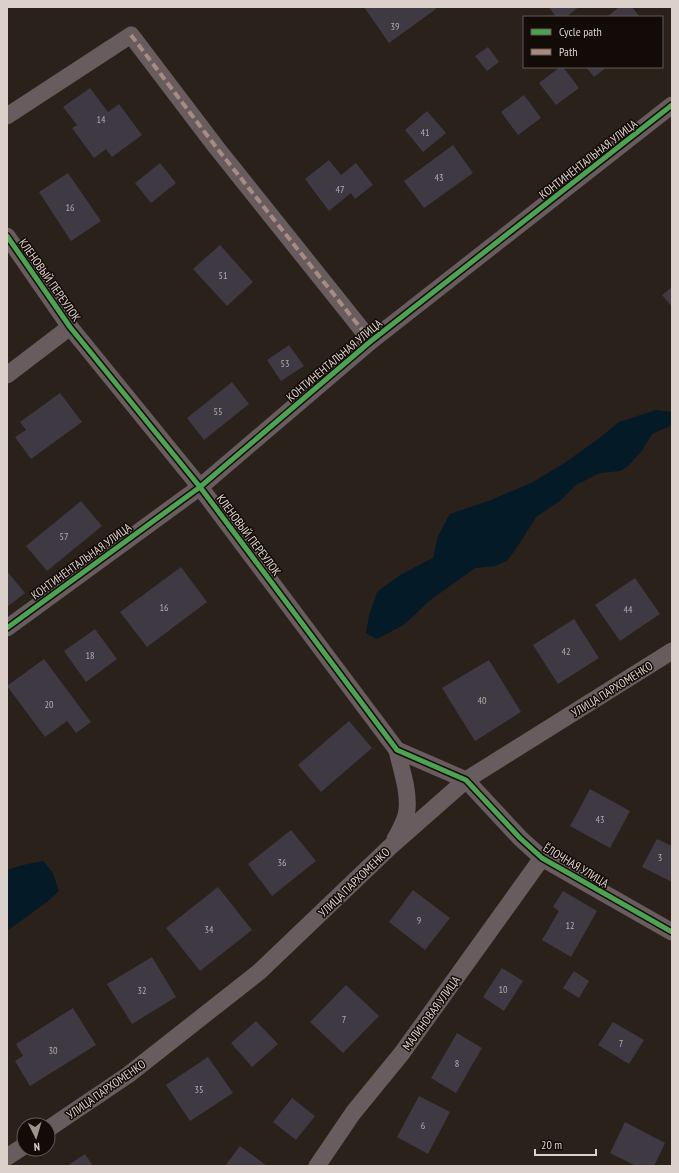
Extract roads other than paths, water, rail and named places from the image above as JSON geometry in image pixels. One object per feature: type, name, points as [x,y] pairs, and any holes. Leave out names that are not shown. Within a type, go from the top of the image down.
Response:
[{"type":"street","points":[[7,116],[131,35],[216,147],[371,340]]},
{"type":"street","name":"КОНТИНЕНТАЛЬНАЯ УЛИЦА","points":[[7,628],[200,487],[371,340],[672,105]]},
{"type":"street","name":"КЛЕНОВЫЙ ПЕРЕУЛОК","points":[[7,236],[70,327],[200,487],[397,750],[466,780]]},
{"type":"street","points":[[7,375],[70,327]]},
{"type":"street","name":"УЛИЦА ПАРХОМЕНКО","points":[[56,1124],[128,1075],[259,972],[391,846],[466,780],[672,652]]},
{"type":"street","points":[[391,846],[402,826],[407,811],[407,794],[397,750]]},
{"type":"street","name":"ЁЛОЧНАЯ УЛИЦА","points":[[466,780],[520,838],[542,858],[672,932]]},
{"type":"street","name":"МАЛИНОВАЯ УЛИЦА","points":[[317,1166],[353,1113],[402,1054],[542,858]]},
{"type":"street","points":[[7,1157],[16,1151]]},
{"type":"water","points":[[656,410],[672,412],[672,422],[670,426],[652,434],[641,452],[627,467],[620,471],[600,473],[576,485],[560,501],[536,517],[508,560],[496,566],[475,568],[429,601],[405,624],[377,639],[366,633],[369,616],[377,592],[400,575],[433,558],[438,536],[450,514],[491,500],[533,482],[566,462],[619,422]]},
{"type":"water","points":[[43,861],[53,873],[59,891],[48,901],[7,931],[7,870]]}]
